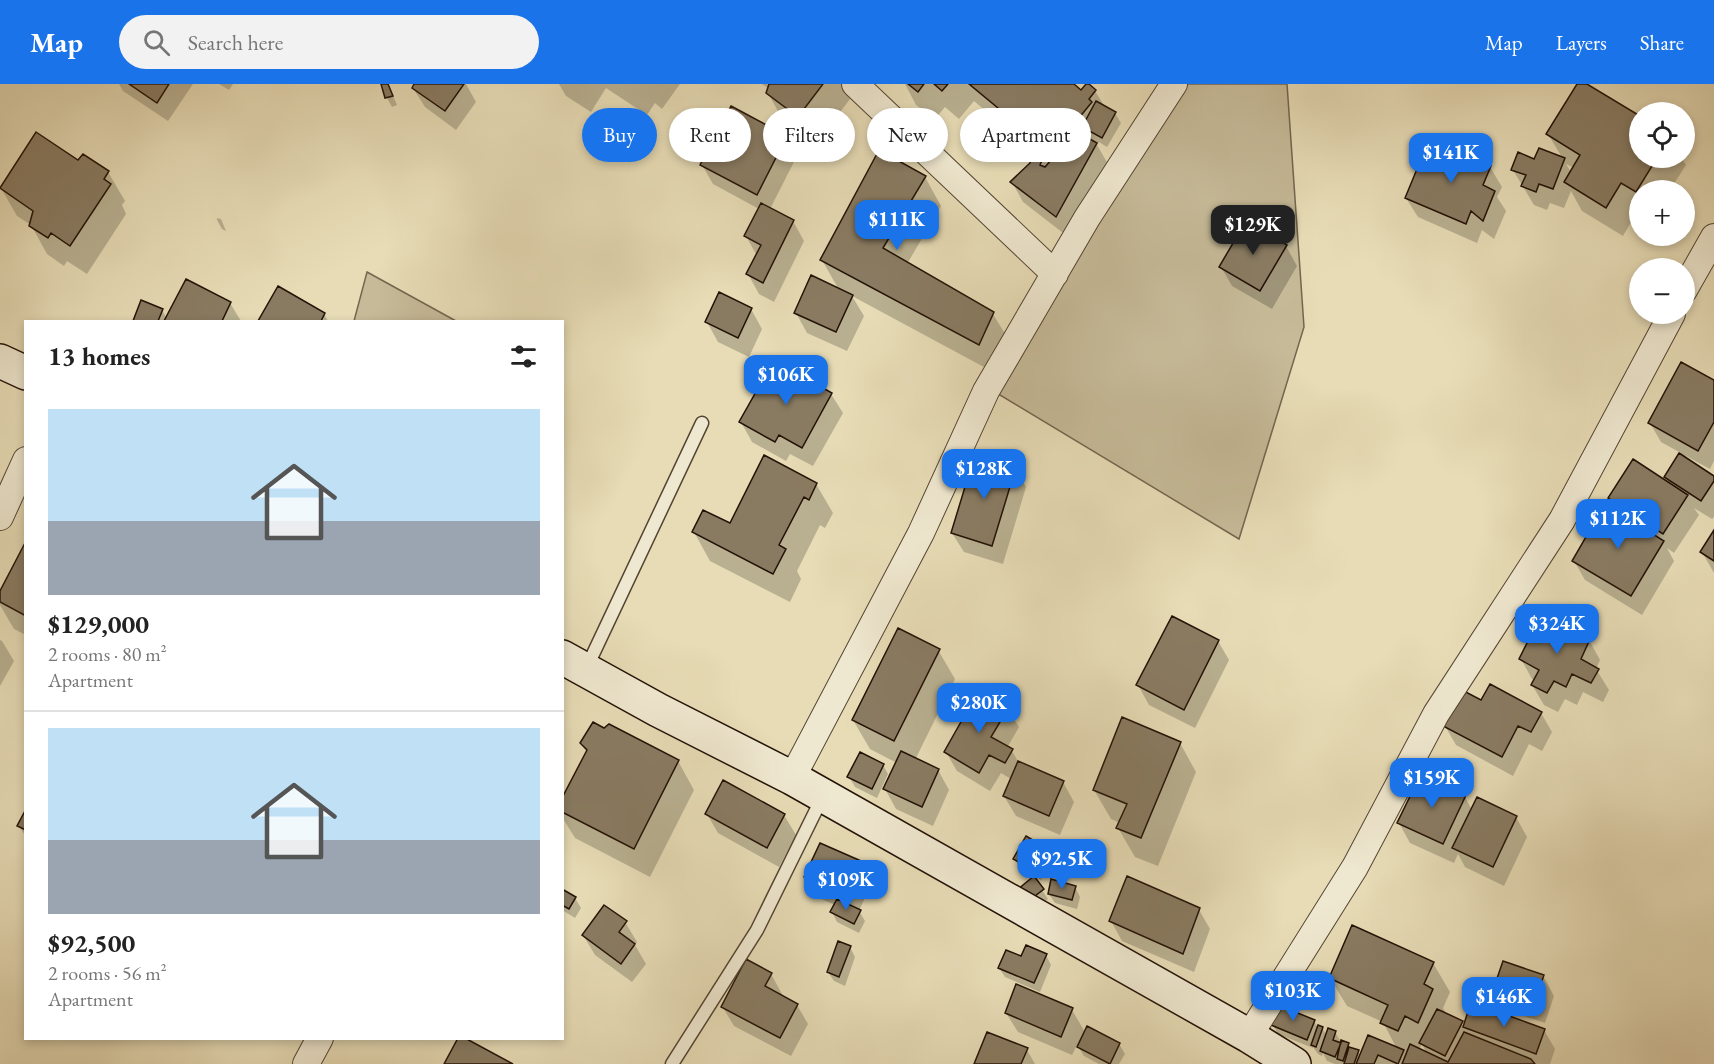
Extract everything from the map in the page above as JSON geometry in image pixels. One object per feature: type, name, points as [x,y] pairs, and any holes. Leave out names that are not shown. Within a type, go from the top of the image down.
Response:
[{"type":"main road","points":[[0,361],[24,372]]},
{"type":"main road","points":[[574,664],[824,795],[1249,1036],[1294,1064]]},
{"type":"street","points":[[855,84],[1055,274]]},
{"type":"street","points":[[792,778],[921,533],[986,391],[1087,218],[1174,84]]},
{"type":"street","points":[[1695,271],[1714,237]]},
{"type":"street","points":[[1249,1036],[1354,867],[1436,714],[1562,520],[1667,324]]},
{"type":"street","points":[[0,517],[24,463]]},
{"type":"street","points":[[306,1064],[319,1040]]},
{"type":"lane","points":[[574,664],[702,423]]},
{"type":"lane","points":[[672,1064],[757,930],[824,795]]},
{"type":"shaded area","points":[[1163,84],[1287,84],[1304,327],[1239,539],[985,386]]},
{"type":"shaded area","points":[[367,272],[454,320],[354,320]]},
{"type":"building","points":[[129,84],[169,84],[157,103]]},
{"type":"building","points":[[381,84],[388,84],[393,96],[385,98]]},
{"type":"building","points":[[414,84],[464,84],[445,111],[412,88]]},
{"type":"building","points":[[769,84],[823,84],[805,108],[786,108],[766,93]]},
{"type":"building","points":[[908,84],[924,84],[918,92]]},
{"type":"building","points":[[934,84],[948,84],[942,91]]},
{"type":"building","points":[[969,84],[1074,84],[1081,90],[1089,84],[1096,90],[1089,99],[1092,102],[1087,108],[998,108]]},
{"type":"building","points":[[1577,84],[1587,84],[1629,109],[1629,168],[1651,168],[1643,180],[1629,180],[1629,188],[1621,183],[1606,208],[1564,182],[1580,155],[1546,134]]},
{"type":"building","points":[[1096,101],[1116,112],[1102,138],[1091,132],[1091,110]]},
{"type":"building","points":[[751,117],[763,123],[763,162],[774,162],[757,195],[700,165],[702,162],[751,162]]},
{"type":"building","points":[[36,132],[78,160],[83,154],[109,171],[104,179],[111,184],[70,246],[51,233],[48,238],[29,226],[33,211],[0,188]]},
{"type":"building","points":[[1091,140],[1097,143],[1091,154]]},
{"type":"building","points":[[1429,140],[1491,166],[1483,185],[1495,191],[1483,221],[1471,211],[1466,224],[1405,198]]},
{"type":"building","points":[[1539,148],[1565,158],[1553,189],[1539,184],[1536,192],[1521,186],[1526,175],[1511,170],[1518,152],[1534,159]]},
{"type":"building","points":[[873,162],[901,162],[926,176],[883,248],[994,312],[979,345],[820,260]]},
{"type":"building","points":[[1030,162],[1041,162],[1040,165],[1045,167],[1049,162],[1086,162],[1056,217],[1010,182]]},
{"type":"building","points":[[761,203],[794,220],[763,283],[746,274],[761,245],[744,236]]},
{"type":"building","points":[[1246,221],[1287,245],[1260,291],[1219,267]]},
{"type":"building","points":[[811,275],[853,295],[836,332],[794,313]]},
{"type":"building","points":[[186,279],[231,302],[222,320],[165,320]]},
{"type":"building","points":[[278,286],[325,313],[322,320],[259,320]]},
{"type":"building","points":[[719,292],[752,308],[738,338],[705,322]]},
{"type":"building","points":[[141,300],[163,309],[158,320],[133,320]]},
{"type":"building","points":[[774,360],[832,393],[802,448],[779,435],[775,442],[739,422]]},
{"type":"building","points":[[1681,362],[1714,380],[1714,422],[1698,451],[1648,423]]},
{"type":"building","points":[[1679,453],[1714,476],[1714,481],[1701,501],[1664,477]]},
{"type":"building","points":[[975,454],[1016,467],[992,546],[951,533]]},
{"type":"building","points":[[764,455],[817,483],[809,500],[804,497],[779,545],[786,549],[773,574],[692,532],[703,510],[730,523]]},
{"type":"building","points":[[1633,459],[1688,495],[1663,534],[1608,498]]},
{"type":"building","points":[[1605,504],[1664,541],[1631,596],[1572,561]]},
{"type":"building","points":[[1714,530],[1714,561],[1700,552]]},
{"type":"building","points":[[24,545],[24,615],[0,602],[0,591]]},
{"type":"building","points":[[1541,615],[1590,639],[1581,659],[1599,669],[1591,683],[1572,674],[1566,687],[1554,681],[1547,693],[1531,685],[1539,670],[1519,659]]},
{"type":"building","points":[[1172,616],[1219,640],[1184,710],[1136,685]]},
{"type":"building","points":[[898,628],[940,649],[894,741],[852,720]]},
{"type":"building","points":[[1490,684],[1542,712],[1531,732],[1518,726],[1502,757],[1443,726],[1462,690],[1481,700]]},
{"type":"building","points":[[979,690],[1009,707],[991,737],[1013,749],[1005,763],[989,755],[979,773],[944,752]]},
{"type":"building","points":[[1122,717],[1181,742],[1141,838],[1116,828],[1127,804],[1093,790]]},
{"type":"building","points":[[593,722],[604,728],[609,724],[679,760],[634,849],[564,813],[564,794],[587,750],[580,743]]},
{"type":"building","points":[[901,751],[939,769],[922,807],[883,789]]},
{"type":"building","points":[[860,752],[884,764],[872,789],[847,777]]},
{"type":"building","points":[[1018,761],[1064,781],[1049,816],[1003,796]]},
{"type":"building","points":[[1421,774],[1466,795],[1443,844],[1397,823]]},
{"type":"building","points":[[723,780],[785,814],[767,848],[705,814]]},
{"type":"building","points":[[1477,797],[1517,816],[1493,867],[1452,848]]},
{"type":"building","points":[[24,813],[24,829],[17,826]]},
{"type":"building","points":[[1026,836],[1048,849],[1035,871],[1013,859]]},
{"type":"building","points":[[820,843],[861,861],[846,896],[804,877]]},
{"type":"building","points":[[1034,876],[1044,889],[1027,902],[1017,890]]},
{"type":"building","points":[[1127,876],[1200,908],[1183,954],[1109,921]]},
{"type":"building","points":[[1051,879],[1076,886],[1072,900],[1048,894]]},
{"type":"building","points":[[564,890],[576,897],[569,909],[564,906]]},
{"type":"building","points":[[837,899],[861,910],[854,924],[830,912]]},
{"type":"building","points":[[604,905],[627,921],[619,932],[635,944],[621,964],[582,935]]},
{"type":"building","points":[[1352,925],[1434,962],[1424,984],[1433,989],[1418,1023],[1405,1016],[1398,1031],[1380,1023],[1388,1005],[1329,978]]},
{"type":"building","points":[[838,941],[851,946],[839,977],[827,972]]},
{"type":"building","points":[[1026,945],[1047,954],[1034,983],[998,968],[1006,950],[1021,956]]},
{"type":"building","points":[[746,959],[772,973],[765,986],[798,1004],[780,1038],[721,1007]]},
{"type":"building","points":[[1503,961],[1544,975],[1534,1004],[1493,990]]},
{"type":"building","points":[[1016,984],[1073,1008],[1061,1037],[1005,1013]]},
{"type":"building","points":[[1471,1002],[1545,1029],[1536,1054],[1463,1027]]},
{"type":"building","points":[[1278,1005],[1315,1020],[1307,1040],[1271,1025]]},
{"type":"building","points":[[1437,1009],[1463,1021],[1445,1056],[1419,1043]]},
{"type":"building","points":[[1318,1025],[1323,1027],[1316,1047],[1311,1045]]},
{"type":"building","points":[[1087,1026],[1120,1043],[1110,1064],[1077,1047]]},
{"type":"building","points":[[1328,1028],[1336,1031],[1333,1040],[1341,1043],[1335,1057],[1320,1051]]},
{"type":"building","points":[[987,1032],[1028,1048],[1021,1064],[974,1064]]},
{"type":"building","points":[[1464,1032],[1531,1059],[1535,1064],[1402,1064],[1410,1044],[1448,1062]]},
{"type":"building","points":[[1368,1035],[1404,1050],[1398,1064],[1378,1055],[1374,1064],[1356,1064]]},
{"type":"building","points":[[457,1040],[469,1040],[513,1064],[444,1064]]},
{"type":"building","points":[[1341,1040],[1349,1043],[1343,1061],[1337,1059]]},
{"type":"building","points":[[1349,1047],[1359,1050],[1354,1064],[1344,1064]]}]
